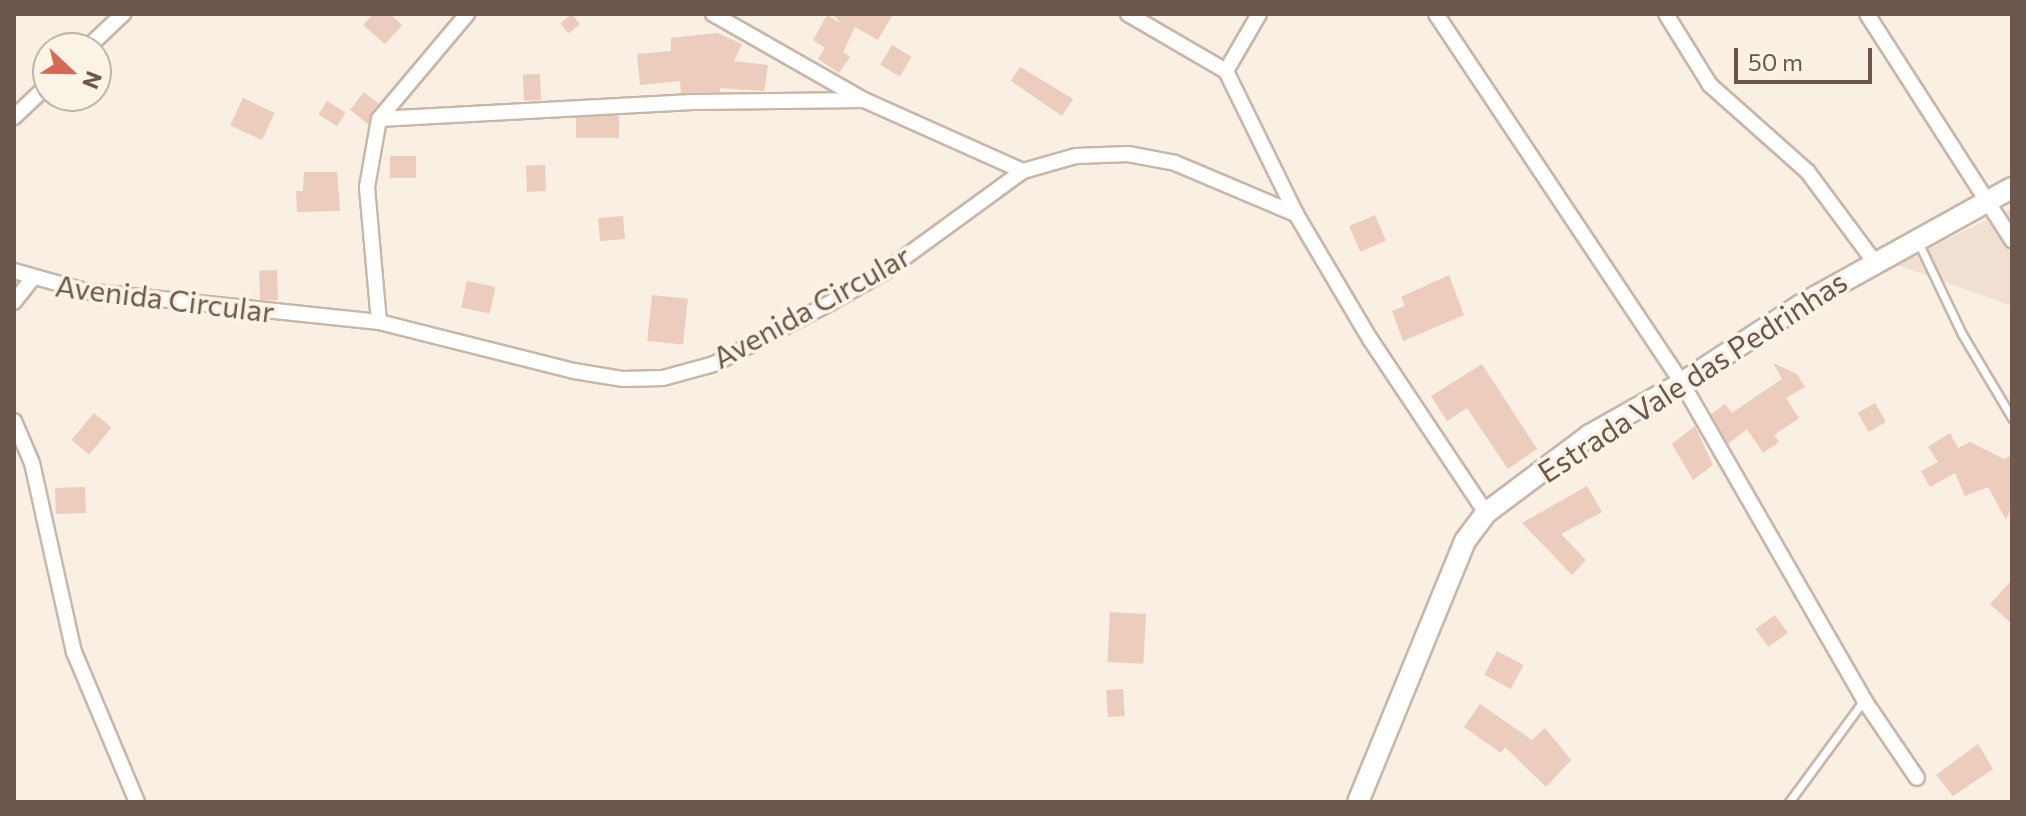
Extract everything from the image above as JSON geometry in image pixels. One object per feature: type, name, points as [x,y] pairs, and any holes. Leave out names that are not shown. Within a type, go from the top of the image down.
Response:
[{"type":"main road","name":"Estrada Vale das Pedrinhas","points":[[1358,802],[1465,541],[1486,513],[1590,435],[1682,383],[1873,260],[2012,188]]},
{"type":"street","points":[[104,32],[123,14]]},
{"type":"street","points":[[379,322],[367,187],[379,119],[467,14]]},
{"type":"street","points":[[713,14],[864,100],[1023,171]]},
{"type":"street","points":[[1128,14],[1226,71],[1296,214],[1370,339],[1486,513]]},
{"type":"street","points":[[1226,71],[1259,14]]},
{"type":"street","points":[[1436,14],[1682,383],[1864,700],[1917,778]]},
{"type":"street","points":[[1666,14],[1710,85],[1807,171],[1873,260]]},
{"type":"street","points":[[1867,14],[2012,240]]},
{"type":"street","points":[[14,117],[32,100]]},
{"type":"street","points":[[379,119],[693,102],[864,100]]},
{"type":"street","name":"Avenida Circular","points":[[14,271],[31,280],[85,291],[379,322],[574,371],[623,379],[663,378],[714,364],[883,273],[1023,171],[1076,156],[1128,154],[1175,163],[1296,214]]},
{"type":"street","points":[[14,302],[31,280]]},
{"type":"street","points":[[14,421],[32,463],[74,652],[137,802]]},
{"type":"lane","points":[[1916,238],[1962,334],[2012,418]]},
{"type":"lane","points":[[1789,802],[1864,700]]},
{"type":"shaded area","points":[[2012,208],[2012,306],[1895,264]]},
{"type":"building","points":[[373,14],[390,14],[402,25],[385,44],[363,25]]},
{"type":"building","points":[[572,14],[580,24],[569,34],[560,23]]},
{"type":"building","points":[[833,14],[893,14],[878,40],[855,27],[843,52],[850,57],[839,73],[818,59],[825,48],[813,40],[827,15],[840,23]]},
{"type":"building","points":[[717,33],[742,44],[734,61],[768,65],[764,91],[720,88],[720,92],[681,93],[680,81],[640,85],[637,54],[671,51],[671,38]]},
{"type":"building","points":[[892,45],[912,57],[900,77],[880,65]]},
{"type":"building","points":[[1020,67],[1073,99],[1062,116],[1011,81]]},
{"type":"building","points":[[540,74],[541,100],[524,101],[523,75]]},
{"type":"building","points":[[364,92],[379,104],[368,124],[350,110]]},
{"type":"building","points":[[243,98],[275,113],[262,140],[230,125]]},
{"type":"building","points":[[327,101],[346,113],[337,126],[319,115]]},
{"type":"building","points":[[576,116],[619,116],[619,138],[576,138]]},
{"type":"building","points":[[390,156],[416,156],[416,178],[390,178]]},
{"type":"building","points":[[545,165],[546,191],[527,192],[526,166]]},
{"type":"building","points":[[304,172],[337,172],[340,211],[297,212],[296,191],[303,191]]},
{"type":"building","points":[[1375,215],[1386,241],[1360,252],[1349,226]]},
{"type":"building","points":[[623,216],[625,239],[600,241],[598,218]]},
{"type":"building","points":[[277,270],[278,300],[260,301],[259,271]]},
{"type":"building","points":[[1449,275],[1464,315],[1403,341],[1392,311],[1405,306],[1401,297]]},
{"type":"building","points":[[467,281],[495,287],[490,313],[461,307]]},
{"type":"building","points":[[652,295],[688,299],[683,345],[647,341]]},
{"type":"building","points":[[1773,363],[1797,374],[1805,387],[1786,398],[1799,418],[1774,435],[1779,442],[1763,453],[1747,429],[1728,444],[1711,414],[1725,404],[1732,413],[1782,379]]},
{"type":"building","points":[[1482,364],[1537,449],[1508,469],[1467,408],[1447,421],[1431,396]]},
{"type":"building","points":[[1875,403],[1886,422],[1869,432],[1858,413]]},
{"type":"building","points":[[94,413],[112,428],[89,455],[72,440]]},
{"type":"building","points":[[1695,426],[1713,465],[1693,480],[1672,444]]},
{"type":"building","points":[[1950,433],[1958,448],[1970,442],[2004,459],[2012,455],[2012,505],[2006,520],[1988,487],[1965,496],[1955,473],[1930,487],[1921,471],[1938,462],[1928,447]]},
{"type":"building","points":[[1587,486],[1602,512],[1561,534],[1586,560],[1572,575],[1522,523]]},
{"type":"building","points":[[85,487],[86,513],[56,514],[55,488]]},
{"type":"building","points":[[2012,580],[2012,624],[1990,604]]},
{"type":"building","points":[[1110,612],[1146,614],[1143,664],[1107,662]]},
{"type":"building","points":[[1775,615],[1788,633],[1769,647],[1756,629]]},
{"type":"building","points":[[1497,651],[1523,665],[1511,689],[1484,675]]},
{"type":"building","points":[[1123,689],[1125,716],[1108,717],[1106,690]]},
{"type":"building","points":[[1480,704],[1532,740],[1545,728],[1571,760],[1546,787],[1505,747],[1501,753],[1464,727]]},
{"type":"building","points":[[1978,744],[1993,769],[1953,796],[1936,775]]}]
